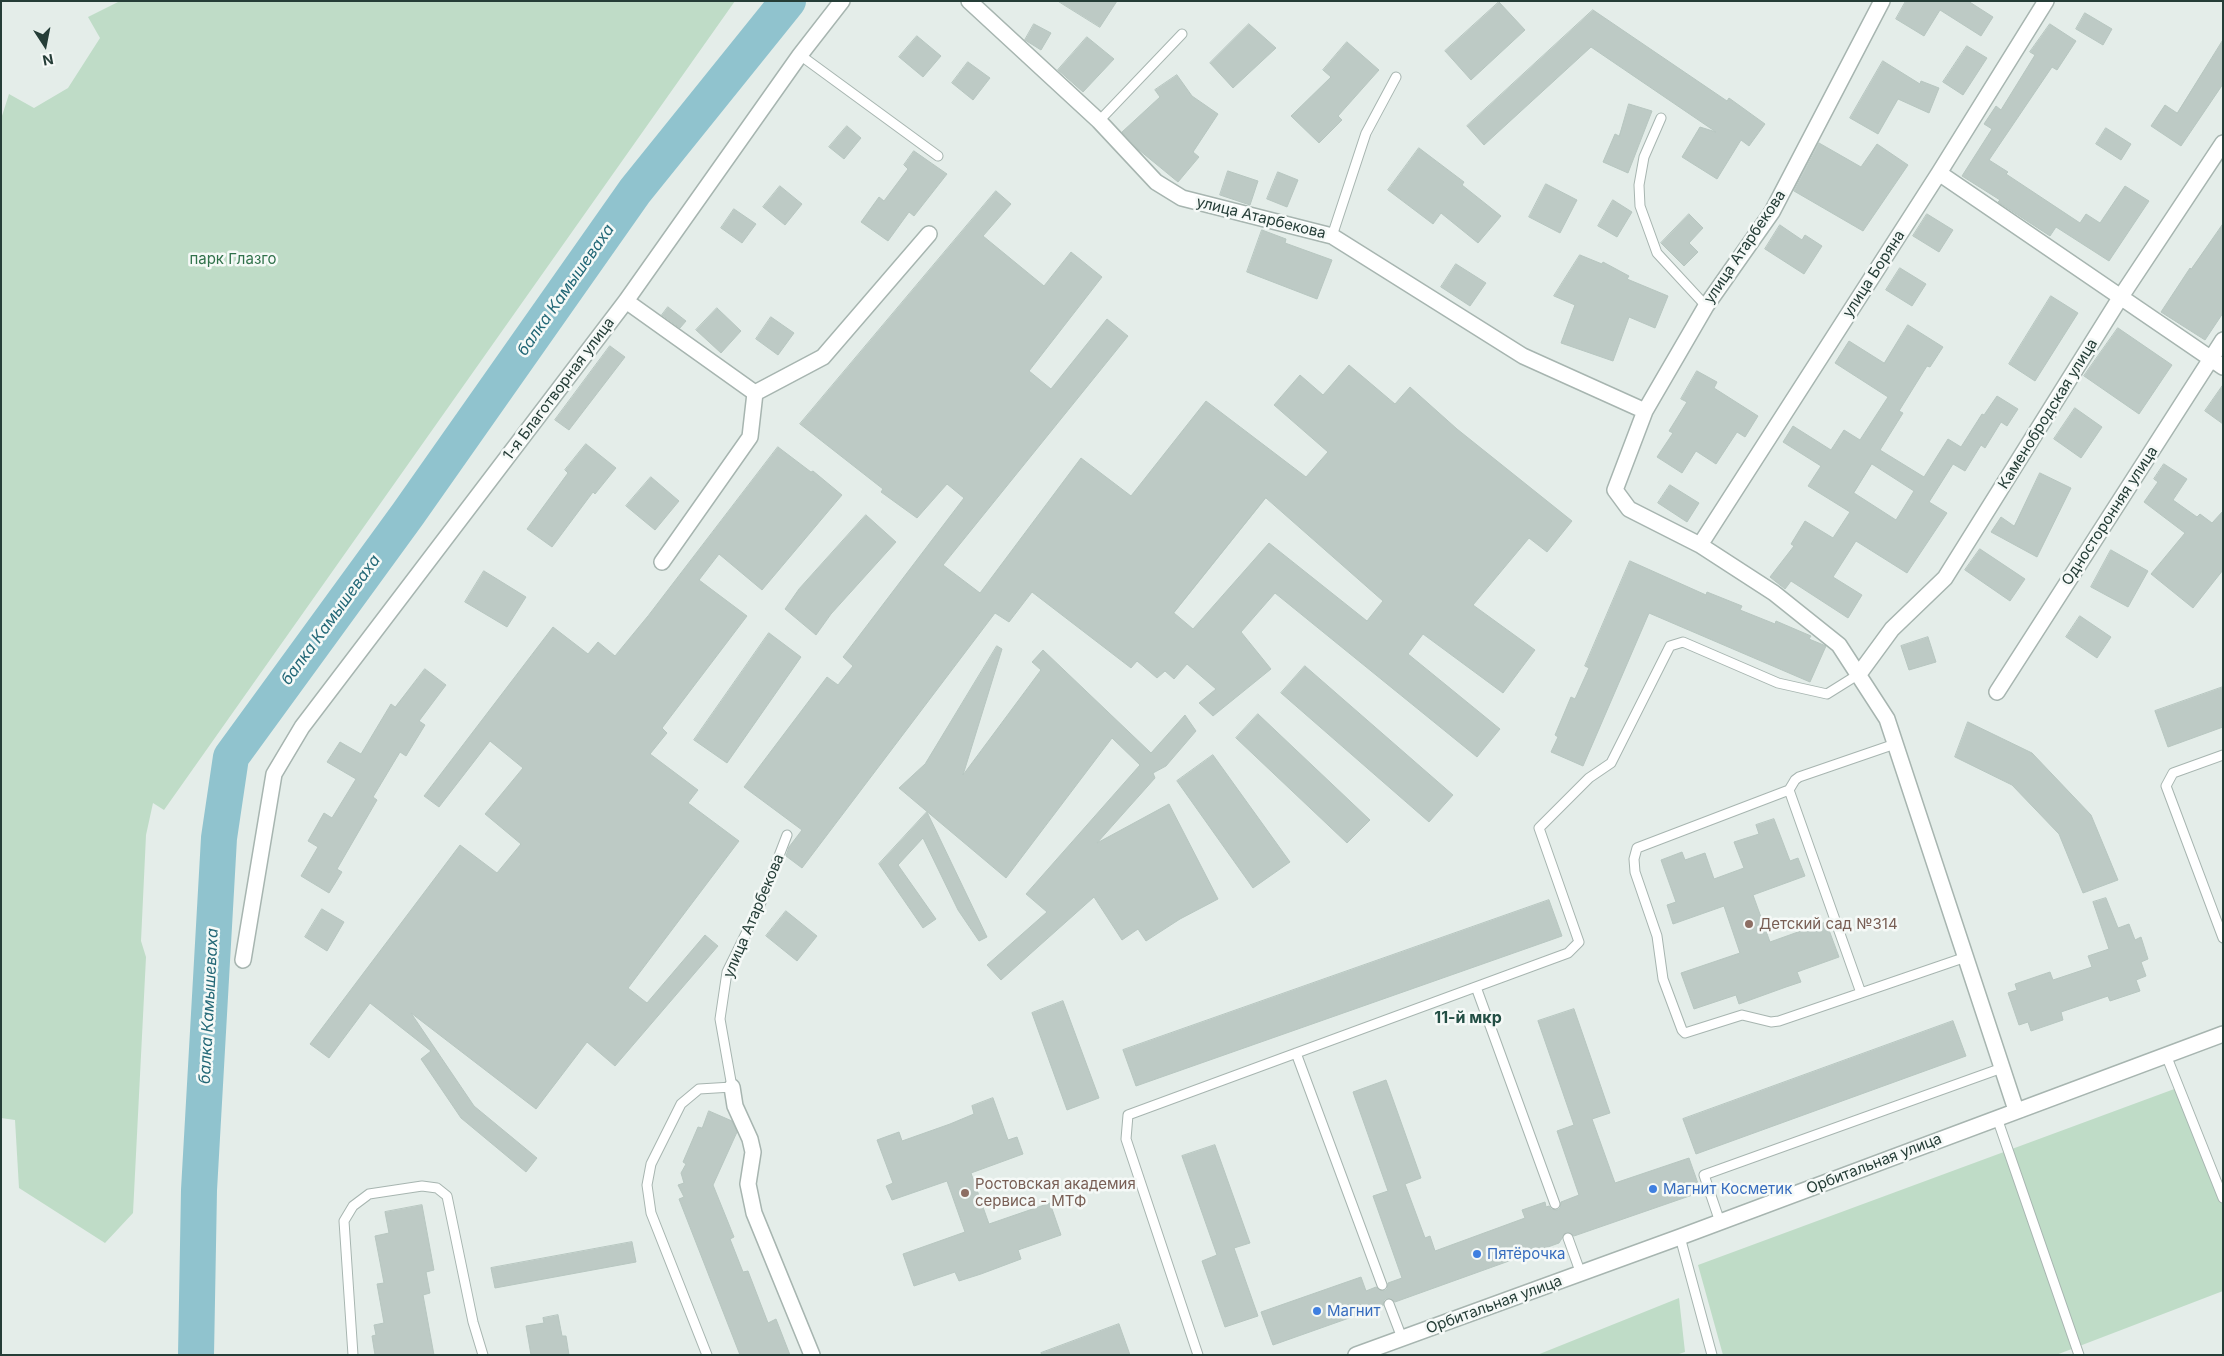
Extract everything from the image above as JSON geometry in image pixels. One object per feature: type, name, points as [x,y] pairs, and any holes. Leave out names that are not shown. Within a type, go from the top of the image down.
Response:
[{"type":"street","name":"1-я Благотворная улица","points":[[243,960],[274,774],[302,726],[626,301],[800,55],[842,1]]},
{"type":"street","name":"улица Атарбекова","points":[[969,1],[1099,121],[1156,182],[1182,198],[1332,236],[1523,356],[1645,410]]},
{"type":"street","name":"улица Атарбекова","points":[[1700,545],[1629,510],[1615,490],[1645,410],[1706,306],[1772,212],[1882,1]]},
{"type":"street","name":"улица Боряна","points":[[1700,545],[1939,173],[2046,1]]},
{"type":"street","name":"Каменобродская улица","points":[[1859,674],[1892,629],[1945,578],[2120,298],[2223,143]]},
{"type":"street","points":[[1939,173],[2217,363]]},
{"type":"street","points":[[755,393],[823,357],[929,234]]},
{"type":"street","points":[[626,301],[755,393]]},
{"type":"street","name":"Односторонняя улица","points":[[1997,692],[2217,363],[2223,340]]},
{"type":"street","points":[[662,562],[750,437],[755,393]]},
{"type":"street","points":[[1700,545],[1774,593],[1839,645],[1887,719],[2016,1110]]},
{"type":"street","name":"Орбитальная улица","points":[[1356,1355],[1581,1274],[2223,1034]]},
{"type":"street","points":[[732,1087],[735,1106],[750,1139],[753,1152],[748,1184],[754,1213],[812,1355]]},
{"type":"lane","points":[[1099,121],[1182,34]]},
{"type":"lane","points":[[800,55],[938,156]]},
{"type":"lane","points":[[1332,236],[1366,133],[1396,77]]},
{"type":"lane","points":[[1661,118],[1644,157],[1639,185],[1640,206],[1657,253],[1706,306]]},
{"type":"lane","points":[[1198,1355],[1126,1140],[1128,1115],[1568,953],[1578,942],[1539,828],[1589,778],[1611,764],[1670,646],[1683,642],[1778,683],[1827,694],[1859,674]]},
{"type":"lane","points":[[1895,744],[1799,777],[1789,790],[1637,848],[1634,859],[1635,872],[1656,936],[1663,979],[1682,1030],[1685,1033],[1742,1015],[1771,1022],[1779,1021],[1966,957]]},
{"type":"lane","points":[[2223,755],[2173,773],[2166,786],[2223,938]]},
{"type":"lane","points":[[1789,790],[1861,993]]},
{"type":"lane","name":"улица Атарбекова","points":[[732,1087],[720,1019],[727,972],[760,905],[787,834]]},
{"type":"lane","points":[[1476,986],[1555,1204]]},
{"type":"lane","points":[[1296,1053],[1382,1285]]},
{"type":"lane","points":[[2166,1055],[2223,1198]]},
{"type":"lane","points":[[1720,1222],[1704,1175],[2002,1068]]},
{"type":"lane","points":[[707,1355],[651,1212],[646,1185],[651,1164],[681,1104],[699,1089],[732,1087]]},
{"type":"lane","points":[[1997,1118],[2079,1355]]},
{"type":"lane","points":[[353,1355],[344,1221],[352,1206],[369,1194],[422,1186],[437,1188],[447,1196],[473,1322],[483,1355]]},
{"type":"lane","points":[[1680,1237],[1712,1355]]},
{"type":"lane","points":[[1568,1238],[1581,1274]]},
{"type":"lane","points":[[1389,1304],[1402,1338]]},
{"type":"green space","name":"парк Глазго","points":[[120,1],[735,1],[164,810],[153,803],[146,835],[141,941],[146,957],[133,1213],[105,1243],[19,1188],[15,1120],[1,1118],[1,119],[9,94],[34,108],[68,88],[100,38],[88,17]]},
{"type":"green space","points":[[2177,1088],[2223,1200],[2223,1291],[2056,1355],[1723,1355],[1698,1265]]},
{"type":"green space","points":[[1679,1298],[1685,1352],[1676,1355],[1537,1355]]},
{"type":"building","points":[[1058,1],[1117,1],[1100,27]]},
{"type":"building","points":[[1906,1],[1968,1],[1993,17],[1981,36],[1940,10],[1924,36],[1896,19]]},
{"type":"building","points":[[1499,2],[1525,30],[1471,80],[1445,51]]},
{"type":"building","points":[[1593,10],[1727,101],[1729,98],[1765,124],[1749,146],[1741,140],[1717,179],[1682,157],[1700,127],[1716,132],[1591,47],[1484,145],[1467,126]]},
{"type":"building","points":[[2085,13],[2112,29],[2103,45],[2076,29]]},
{"type":"building","points":[[1034,24],[1051,33],[1041,50],[1025,40]]},
{"type":"building","points":[[1249,24],[1276,48],[1233,88],[1210,63]]},
{"type":"building","points":[[2050,24],[2076,41],[2057,70],[2052,67],[1989,160],[2008,172],[2006,174],[2080,223],[2086,214],[2100,223],[2125,186],[2149,201],[2109,261],[2056,227],[2050,236],[1998,202],[2000,200],[1962,176],[1992,129],[1984,124],[1996,106],[2001,110],[2035,55],[2030,52]]},
{"type":"building","points":[[917,36],[941,56],[923,77],[899,57]]},
{"type":"building","points":[[1087,37],[1114,59],[1083,92],[1058,70]]},
{"type":"building","points":[[2223,40],[2223,84],[2181,146],[2151,126],[2165,105],[2177,113]]},
{"type":"building","points":[[1347,42],[1379,70],[1338,116],[1342,120],[1319,143],[1291,116],[1331,77],[1323,70]]},
{"type":"building","points":[[1967,46],[1987,58],[1963,95],[1943,82]]},
{"type":"building","points":[[1883,61],[1920,84],[1921,81],[1939,88],[1929,113],[1898,99],[1878,134],[1850,118]]},
{"type":"building","points":[[968,62],[990,78],[973,100],[952,83]]},
{"type":"building","points":[[1177,75],[1192,96],[1218,114],[1193,152],[1199,157],[1178,182],[1139,150],[1122,132],[1160,97],[1155,90]]},
{"type":"building","points":[[1629,104],[1652,111],[1628,173],[1603,162],[1615,134],[1619,136]]},
{"type":"building","points":[[847,126],[861,138],[844,159],[829,147]]},
{"type":"building","points":[[2106,128],[2131,144],[2121,160],[2096,144]]},
{"type":"building","points":[[1819,143],[1861,167],[1877,144],[1908,165],[1863,231],[1794,191]]},
{"type":"building","points":[[1419,148],[1464,182],[1462,185],[1501,216],[1478,243],[1441,213],[1433,224],[1388,190]]},
{"type":"building","points":[[914,151],[947,174],[914,216],[909,212],[888,241],[861,222],[879,197],[884,201],[908,169],[904,165]]},
{"type":"building","points":[[1228,171],[1258,181],[1250,205],[1220,195]]},
{"type":"building","points":[[1278,172],[1298,180],[1287,207],[1267,199]]},
{"type":"building","points":[[1546,184],[1577,200],[1560,233],[1529,217]]},
{"type":"building","points":[[780,186],[802,204],[785,225],[763,207]]},
{"type":"building","points":[[996,191],[1011,204],[983,236],[1044,286],[1071,252],[1102,277],[1029,371],[1051,389],[1107,319],[1128,336],[943,565],[980,593],[1081,458],[1131,496],[1206,401],[1306,477],[1328,452],[1274,405],[1300,375],[1323,395],[1349,365],[1395,404],[1410,387],[1457,429],[1572,521],[1547,552],[1529,538],[1473,605],[1535,650],[1503,693],[1423,634],[1408,654],[1500,729],[1477,757],[1275,593],[1241,632],[1271,669],[1213,716],[1199,703],[1216,689],[1187,664],[1174,679],[1165,671],[1157,678],[1137,661],[1131,668],[1032,592],[1009,622],[995,613],[802,868],[786,856],[789,847],[802,830],[744,787],[827,677],[838,685],[853,666],[843,657],[964,498],[947,484],[917,518],[881,492],[883,489],[800,424]],"holes":[[[1266,498],[1383,601],[1367,621],[1269,543],[1193,629],[1174,613]]]},
{"type":"building","points":[[1613,200],[1632,212],[1617,237],[1598,226]]},
{"type":"building","points":[[734,209],[756,224],[742,243],[721,228]]},
{"type":"building","points":[[1689,214],[1703,228],[1689,243],[1698,252],[1684,266],[1661,243]]},
{"type":"building","points":[[1927,214],[1953,230],[1939,252],[1913,236]]},
{"type":"building","points":[[2223,224],[2223,313],[2205,340],[2161,312],[2190,268]]},
{"type":"building","points":[[1780,225],[1802,240],[1805,235],[1822,246],[1804,274],[1765,249]]},
{"type":"building","points":[[1262,230],[1286,239],[1285,243],[1332,260],[1317,299],[1247,272]]},
{"type":"building","points":[[1580,255],[1602,264],[1603,262],[1629,276],[1627,279],[1668,296],[1655,328],[1629,317],[1613,361],[1561,343],[1575,305],[1554,296]]},
{"type":"building","points":[[1456,264],[1486,283],[1470,306],[1441,287]]},
{"type":"building","points":[[1900,268],[1926,284],[1912,306],[1886,290]]},
{"type":"building","points":[[2051,296],[2078,313],[2035,381],[2009,364]]},
{"type":"building","points":[[668,307],[686,321],[680,328],[662,315]]},
{"type":"building","points":[[717,308],[741,331],[721,353],[696,330]]},
{"type":"building","points":[[771,317],[794,333],[778,355],[756,339]]},
{"type":"building","points":[[1908,325],[1943,347],[1930,367],[1927,366],[1899,411],[1903,413],[1880,450],[1924,477],[1948,439],[1961,447],[1982,414],[1984,415],[1997,396],[2018,409],[2007,426],[2001,422],[1985,448],[1981,445],[1965,471],[1953,464],[1929,502],[1947,513],[1907,573],[1856,541],[1833,577],[1862,595],[1848,618],[1791,581],[1785,589],[1770,577],[1794,546],[1791,544],[1805,521],[1833,538],[1850,512],[1808,486],[1821,466],[1783,442],[1793,426],[1831,450],[1844,430],[1860,440],[1888,397],[1835,363],[1849,341],[1884,363]],"holes":[[[1872,464],[1914,491],[1896,520],[1854,493]]]},
{"type":"building","points":[[2118,328],[2172,365],[2139,414],[2084,376]]},
{"type":"building","points":[[610,346],[625,357],[569,430],[555,420]]},
{"type":"building","points":[[1697,371],[1717,382],[1714,388],[1758,416],[1745,437],[1737,432],[1716,464],[1696,451],[1682,473],[1657,457],[1673,433],[1669,431],[1687,402],[1681,399]]},
{"type":"building","points":[[2223,385],[2223,424],[2205,411]]},
{"type":"building","points":[[2075,408],[2102,427],[2081,458],[2054,439]]},
{"type":"building","points":[[586,444],[616,468],[595,494],[593,492],[552,547],[527,529],[568,473],[565,470]]},
{"type":"building","points":[[778,447],[811,472],[813,471],[842,495],[762,590],[719,554],[699,580],[747,616],[662,728],[667,733],[650,754],[698,790],[688,803],[739,841],[628,988],[647,1003],[705,935],[718,946],[615,1066],[587,1042],[536,1109],[411,1013],[474,1106],[537,1158],[526,1172],[461,1118],[421,1059],[431,1051],[370,1003],[329,1058],[310,1044],[460,845],[497,873],[521,844],[485,814],[523,768],[490,741],[439,807],[424,796],[553,627],[588,654],[598,642],[615,656]]},
{"type":"building","points":[[2164,464],[2187,479],[2173,500],[2197,517],[2200,514],[2212,523],[2223,511],[2223,570],[2193,608],[2151,574],[2185,533],[2144,502],[2158,482],[2154,479]]},
{"type":"building","points":[[2040,473],[2071,488],[2037,557],[1991,532],[2001,517],[2014,526]]},
{"type":"building","points":[[651,477],[679,501],[655,530],[626,506]]},
{"type":"building","points":[[1670,485],[1699,503],[1687,522],[1658,503]]},
{"type":"building","points":[[866,515],[896,542],[831,614],[816,635],[785,609],[799,589]]},
{"type":"building","points":[[1980,549],[2025,579],[2010,601],[1965,570]]},
{"type":"building","points":[[2111,550],[2148,571],[2128,607],[2091,587]]},
{"type":"building","points":[[1630,561],[1706,595],[1707,592],[1742,606],[1740,610],[1775,624],[1776,621],[1811,636],[1809,639],[1826,646],[1810,682],[1649,613],[1583,766],[1551,752],[1558,737],[1555,735],[1571,697],[1575,699],[1589,668],[1585,666]]},
{"type":"building","points":[[484,571],[526,597],[507,627],[465,602]]},
{"type":"building","points":[[2080,616],[2111,637],[2097,658],[2066,637]]},
{"type":"building","points":[[769,633],[801,657],[727,763],[694,740]]},
{"type":"building","points":[[1928,637],[1936,662],[1909,670],[1901,646]]},
{"type":"building","points":[[997,646],[1002,649],[963,775],[1041,670],[1032,662],[1043,650],[1151,753],[1185,715],[1196,731],[1166,766],[1153,773],[1155,778],[1097,843],[1169,804],[1218,899],[1180,919],[1146,941],[1138,929],[1122,940],[1094,897],[1001,980],[987,965],[1047,912],[1026,894],[1140,765],[1112,738],[1006,878],[899,788],[925,764]]},
{"type":"building","points":[[1305,666],[1453,795],[1429,822],[1281,693]]},
{"type":"building","points":[[425,669],[446,685],[419,721],[425,725],[406,756],[400,752],[373,797],[377,800],[337,869],[342,872],[329,893],[301,876],[318,847],[308,841],[324,813],[332,818],[356,779],[327,762],[340,742],[361,754],[391,704],[395,707]]},
{"type":"building","points":[[2223,687],[2223,727],[2168,747],[2155,711]]},
{"type":"building","points":[[1258,714],[1370,820],[1347,843],[1236,738]]},
{"type":"building","points":[[1968,722],[2032,753],[2091,815],[2118,880],[2083,893],[2059,834],[2012,785],[1955,757]]},
{"type":"building","points":[[1213,755],[1290,862],[1253,888],[1177,781]]},
{"type":"building","points":[[927,812],[987,937],[979,941],[958,910],[923,838],[898,865],[936,919],[923,928],[879,864]]},
{"type":"building","points":[[1774,819],[1790,861],[1798,858],[1805,876],[1753,895],[1770,942],[1826,922],[1839,957],[1797,972],[1801,982],[1739,1004],[1736,995],[1694,1009],[1681,973],[1740,953],[1724,906],[1673,924],[1667,905],[1676,902],[1661,860],[1682,852],[1685,860],[1705,853],[1714,879],[1744,868],[1734,842],[1759,834],[1756,825]]},
{"type":"building","points":[[2106,898],[2118,928],[2129,924],[2135,940],[2141,937],[2148,959],[2141,962],[2146,976],[2136,980],[2140,991],[2110,1001],[2108,996],[2061,1012],[2063,1020],[2031,1031],[2028,1022],[2019,1025],[2008,993],[2017,990],[2015,984],[2050,972],[2053,980],[2092,967],[2088,956],[2109,949],[2093,902]]},
{"type":"building","points":[[1549,900],[1562,936],[1136,1086],[1123,1050]]},
{"type":"building","points":[[322,909],[344,922],[327,951],[305,937]]},
{"type":"building","points":[[786,911],[817,936],[797,961],[766,936]]},
{"type":"building","points":[[1063,1001],[1099,1098],[1067,1110],[1032,1013]]},
{"type":"building","points":[[1574,1009],[1610,1113],[1592,1119],[1615,1183],[1689,1158],[1701,1192],[1574,1236],[1566,1232],[1559,1243],[1395,1302],[1387,1298],[1384,1300],[1383,1306],[1273,1345],[1261,1312],[1361,1277],[1366,1291],[1376,1287],[1384,1291],[1387,1289],[1388,1283],[1402,1278],[1373,1196],[1388,1191],[1353,1092],[1386,1080],[1421,1178],[1405,1184],[1425,1238],[1430,1236],[1435,1251],[1525,1218],[1522,1210],[1545,1202],[1546,1207],[1549,1206],[1551,1209],[1557,1210],[1560,1208],[1561,1202],[1579,1195],[1557,1131],[1574,1125],[1538,1021]]},
{"type":"building","points":[[1953,1021],[1966,1056],[1696,1154],[1683,1119]]},
{"type":"building","name":"Ростовская академия сервиса - МТФ","points":[[993,1098],[1008,1140],[1017,1137],[1023,1154],[971,1173],[989,1224],[1050,1203],[1061,1235],[1018,1250],[1021,1259],[981,1274],[959,1281],[955,1272],[914,1286],[903,1254],[965,1232],[947,1181],[892,1200],[886,1186],[893,1183],[877,1140],[899,1132],[902,1141],[950,1124],[974,1114],[972,1106]]},
{"type":"building","points":[[709,1111],[732,1121],[737,1132],[713,1185],[734,1237],[730,1239],[743,1272],[748,1271],[768,1323],[776,1319],[790,1355],[740,1355],[679,1199],[684,1197],[678,1185],[684,1183],[681,1173],[686,1164],[683,1162],[698,1127],[702,1128]]},
{"type":"building","points":[[1215,1145],[1250,1243],[1234,1248],[1258,1316],[1225,1327],[1202,1261],[1217,1255],[1182,1156]]},
{"type":"building","points":[[422,1205],[434,1270],[426,1272],[430,1293],[423,1295],[434,1355],[375,1355],[372,1336],[376,1335],[374,1325],[384,1323],[377,1284],[384,1283],[375,1236],[389,1233],[385,1212]]},
{"type":"building","points":[[632,1242],[636,1262],[495,1288],[491,1268]]},
{"type":"building","points":[[558,1315],[562,1336],[566,1336],[569,1355],[531,1355],[526,1326],[544,1323],[543,1318]]},
{"type":"building","points":[[1119,1324],[1130,1355],[1042,1355],[1041,1353]]},
{"type":"waterway","name":"балка Камышеваха","points":[[196,1355],[199,1190],[219,838],[231,757],[408,514],[635,191],[788,1]]},
{"type":"place","name":"Детский сад №314","points":[[1749,924]]},
{"type":"place","name":"Магнит Косметик","points":[[1653,1189]]},
{"type":"place","name":"Ростовская академия сервиса - МТФ","points":[[965,1193]]},
{"type":"place","name":"Пятёрочка","points":[[1477,1254]]},
{"type":"place","name":"Магнит","points":[[1317,1311]]},
{"type":"district","name":"11-й мкр","points":[[1468,1018]]}]
